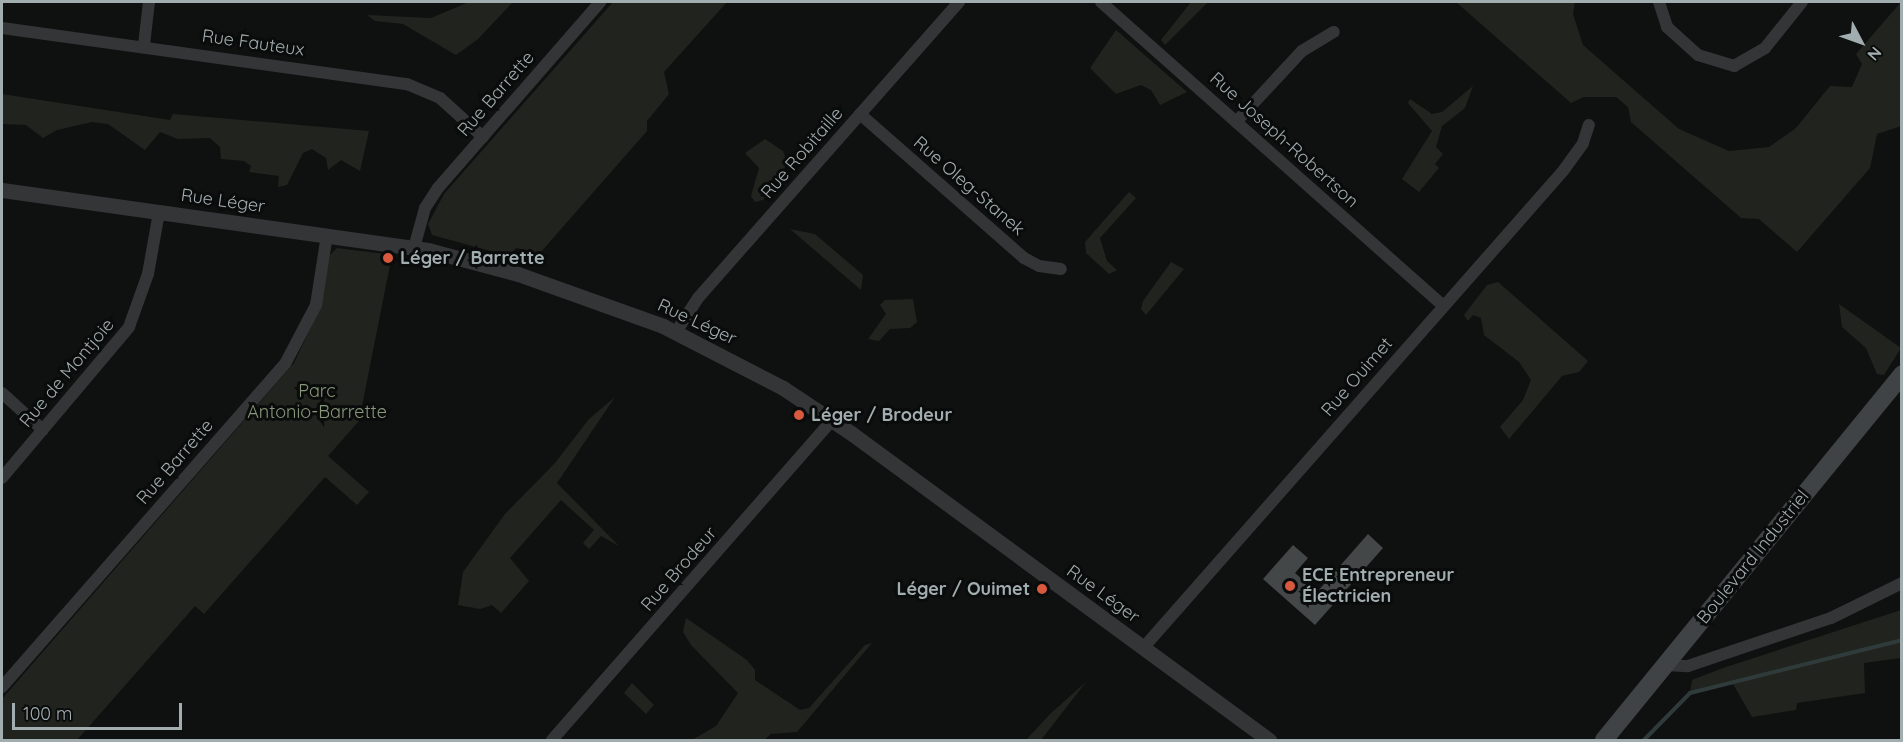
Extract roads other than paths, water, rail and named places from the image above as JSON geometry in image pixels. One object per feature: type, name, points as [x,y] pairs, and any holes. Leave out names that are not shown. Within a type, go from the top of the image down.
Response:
[{"type":"main road","name":"Boulevard Industriel","points":[[1604,741],[1902,374]]},
{"type":"street","points":[[144,45],[149,2]]},
{"type":"street","name":"Rue Barrette","points":[[414,248],[430,200],[600,2]]},
{"type":"street","name":"Rue Robitaille","points":[[676,332],[701,294],[959,2]]},
{"type":"street","name":"Rue Joseph-Robertson","points":[[1101,2],[1443,306]]},
{"type":"street","points":[[1659,2],[1667,27],[1698,55],[1734,66],[1765,48],[1802,2]]},
{"type":"street","name":"Rue Fauteux","points":[[2,28],[144,45],[408,84],[440,98],[483,137]]},
{"type":"street","points":[[1236,122],[1302,51],[1334,32]]},
{"type":"street","name":"Rue Oleg-Stanek","points":[[860,114],[1023,258],[1038,267],[1062,269]]},
{"type":"street","name":"Rue Ouimet","points":[[1144,647],[1576,155],[1589,125]]},
{"type":"street","name":"Rue Léger","points":[[2,190],[414,248],[518,274],[676,332],[832,420],[1269,741]]},
{"type":"street","name":"Rue de Montjoie","points":[[2,478],[129,327],[148,274],[159,212]]},
{"type":"street","name":"Rue Barrette","points":[[2,687],[285,364],[316,305],[327,235]]},
{"type":"street","points":[[2,393],[43,430]]},
{"type":"street","name":"Rue Brodeur","points":[[552,741],[832,420]]},
{"type":"street","points":[[1666,665],[1688,666],[1831,618],[1902,584]]},
{"type":"waterway","points":[[1644,740],[1690,693],[1902,640]]},
{"type":"place","name":"Léger / Barrette","points":[[388,258]]},
{"type":"place","name":"Léger / Brodeur","points":[[799,415]]},
{"type":"place","name":"ECE Entrepreneur Électricien","points":[[1290,586]]},
{"type":"place","name":"Léger / Ouimet","points":[[1042,589]]},
{"type":"park label","name":"Parc Antonio-Barrette","points":[[317,402]]}]
